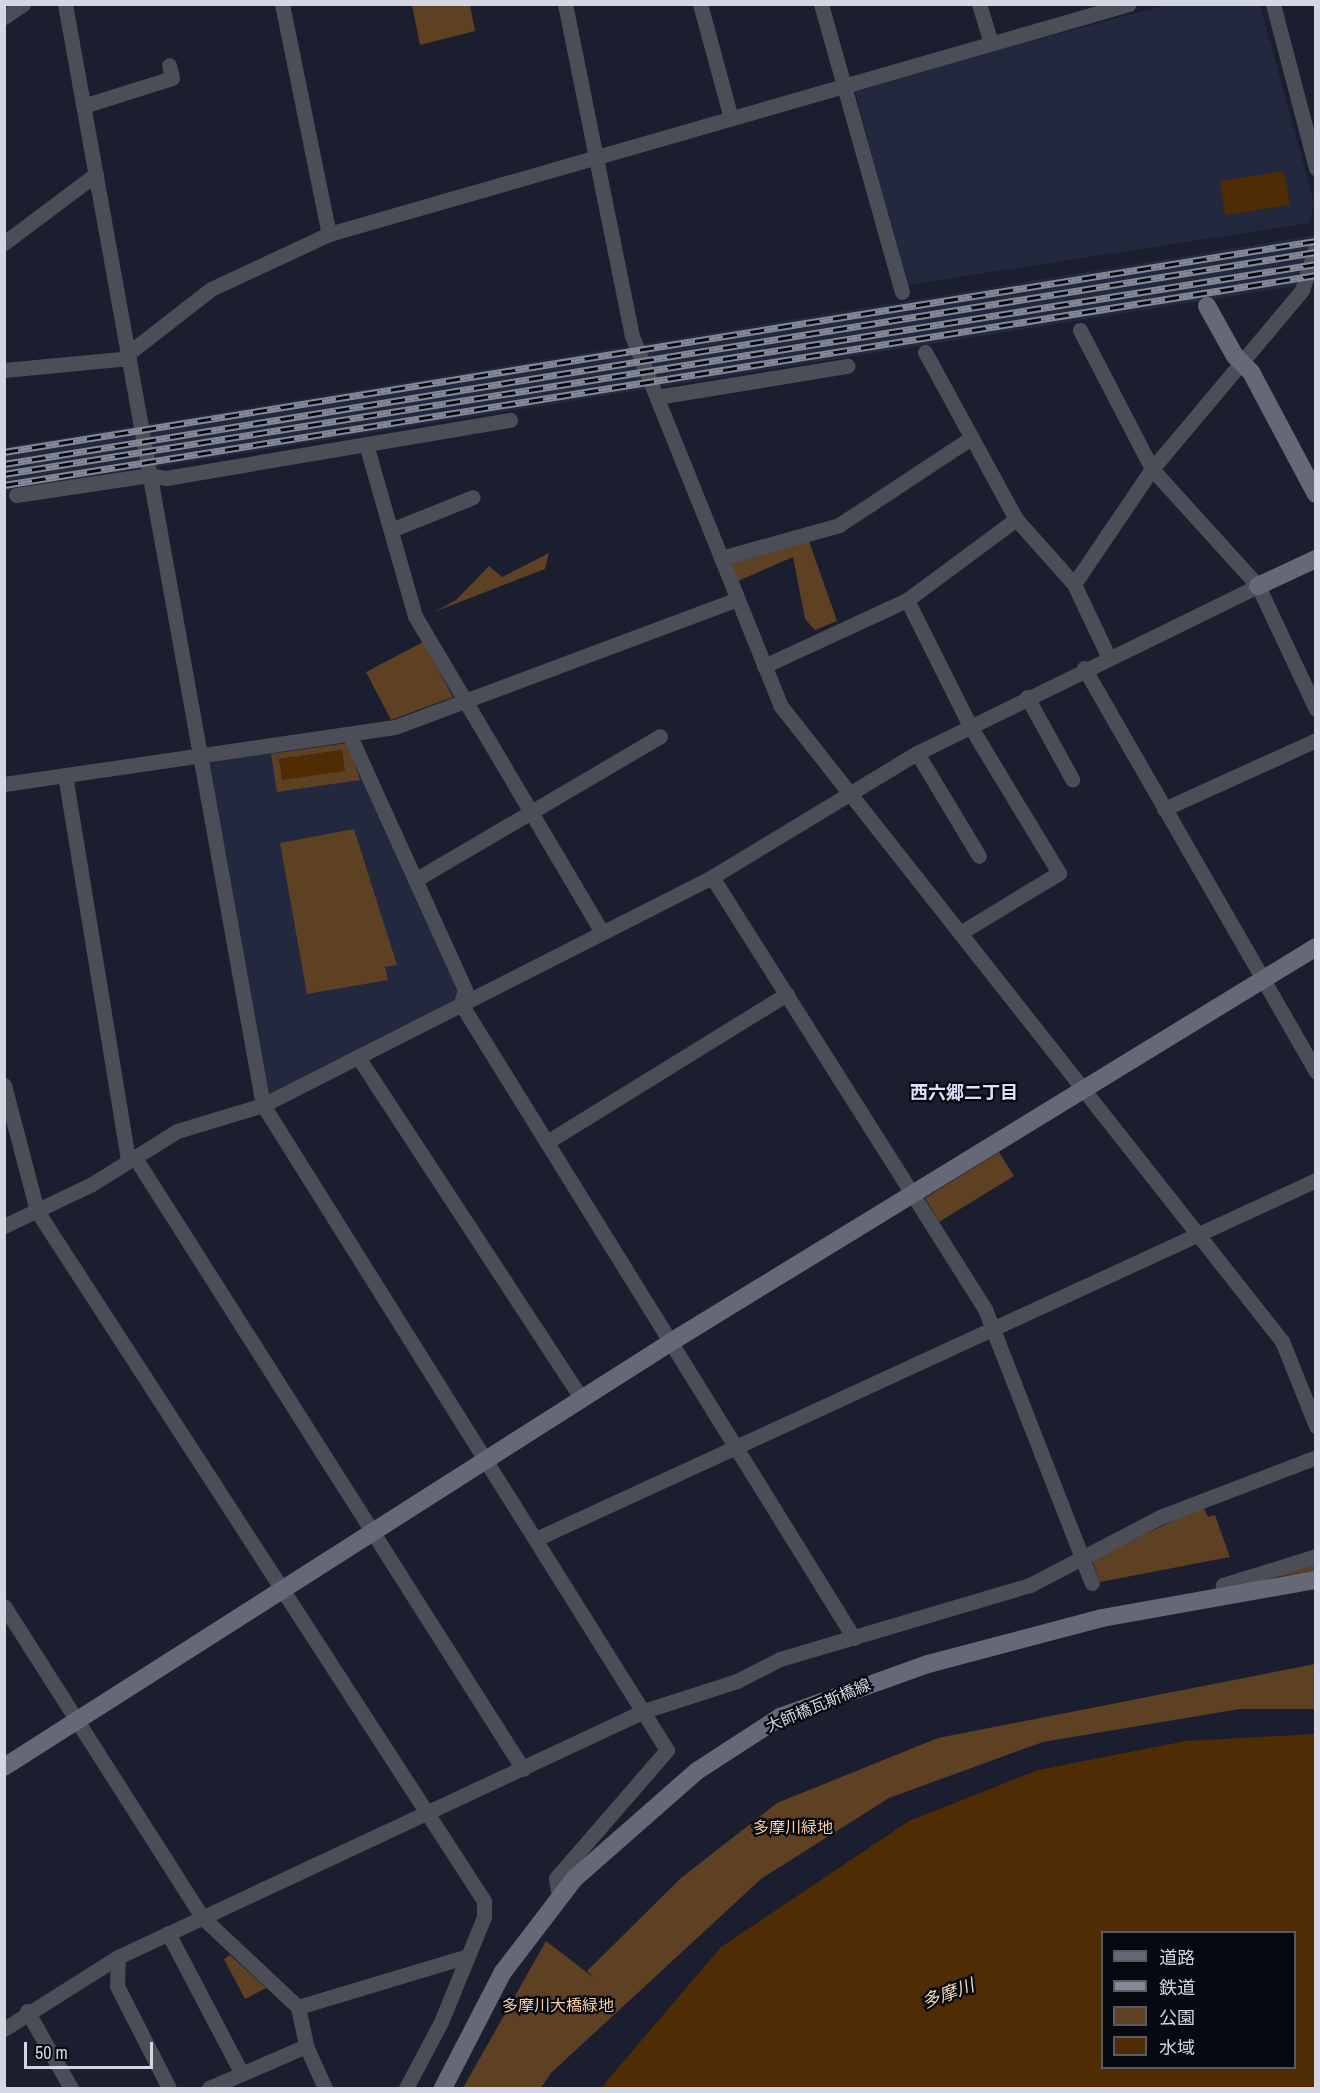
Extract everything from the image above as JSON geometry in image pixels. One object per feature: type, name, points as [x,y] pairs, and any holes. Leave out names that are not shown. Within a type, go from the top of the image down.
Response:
[{"type":"street","points":[[4,17],[23,4]]},
{"type":"street","points":[[65,4],[130,354],[199,756],[263,1105],[486,1460],[538,1538],[667,1750],[556,1878],[559,1898]]},
{"type":"street","points":[[282,4],[330,234]]},
{"type":"street","points":[[565,4],[624,309],[764,666],[797,732],[851,793],[1082,1091],[1282,1341],[1316,1426]]},
{"type":"street","points":[[700,4],[731,118]]},
{"type":"street","points":[[821,4],[902,292]]},
{"type":"street","points":[[980,4],[991,43]]},
{"type":"street","points":[[4,370],[130,354],[211,288],[330,234],[1129,4]]},
{"type":"street","points":[[1273,4],[1316,168]]},
{"type":"street","points":[[83,106],[172,78],[169,64]]},
{"type":"street","points":[[4,243],[96,174]]},
{"type":"street","points":[[1074,584],[1152,469],[1302,290],[1316,246]]},
{"type":"street","points":[[1207,306],[1316,494]]},
{"type":"street","points":[[1080,330],[1152,469],[1258,586],[1316,709]]},
{"type":"street","points":[[925,352],[1016,519],[1074,584],[1108,656]]},
{"type":"street","points":[[657,398],[847,366]]},
{"type":"street","points":[[16,495],[150,475],[166,478],[510,420]]},
{"type":"street","points":[[721,558],[839,525],[971,438]]},
{"type":"street","points":[[366,444],[415,616],[467,699],[600,929]]},
{"type":"street","points":[[391,530],[473,497]]},
{"type":"street","points":[[764,666],[907,600],[1016,519]]},
{"type":"street","points":[[4,1226],[37,1211],[177,1131],[263,1105],[358,1057],[600,929],[712,877],[917,753],[1108,656],[1316,559]]},
{"type":"street","points":[[4,784],[350,736],[395,727],[737,599]]},
{"type":"street","points":[[907,600],[970,726],[1059,873],[960,933]]},
{"type":"street","points":[[1084,668],[1316,1072]]},
{"type":"street","points":[[1027,697],[1072,779]]},
{"type":"street","points":[[350,736],[465,990],[462,1004],[854,1638]]},
{"type":"street","points":[[415,880],[660,736]]},
{"type":"street","points":[[1164,808],[1316,740]]},
{"type":"street","points":[[917,753],[979,856]]},
{"type":"street","points":[[65,775],[131,1158],[374,1532],[523,1769]]},
{"type":"street","points":[[712,877],[914,1193],[994,1328],[1092,1583]]},
{"type":"street","points":[[4,1767],[80,1721],[671,1342],[1316,947]]},
{"type":"street","points":[[547,1142],[787,994]]},
{"type":"street","points":[[358,1057],[582,1399]]},
{"type":"street","points":[[4,1085],[37,1211],[426,1815],[488,1899],[468,1956],[406,2088]]},
{"type":"street","points":[[538,1538],[1316,1180]]},
{"type":"street","points":[[4,2029],[27,2011],[118,1957],[426,1815],[644,1711],[737,1681],[780,1659],[1030,1585],[1160,1517],[1316,1457]]},
{"type":"street","points":[[1222,1597],[1223,1586],[1316,1556]]},
{"type":"street","name":"大師橋瓦斯橋線","points":[[443,2088],[503,1972],[559,1898],[697,1771],[780,1717],[928,1664],[1102,1618],[1316,1580]]},
{"type":"street","points":[[4,1606],[80,1721],[202,1917],[298,2007],[306,2046],[325,2088]]},
{"type":"street","points":[[168,1933],[242,2074]]},
{"type":"street","points":[[298,2007],[468,1956]]},
{"type":"street","points":[[118,1957],[117,1986],[169,2088]]},
{"type":"street","points":[[27,2011],[71,2088]]},
{"type":"street","points":[[209,2088],[306,2046]]},
{"type":"shaded area","points":[[1166,5],[1260,5],[1314,202],[1310,223],[907,285],[854,88]]},
{"type":"shaded area","points":[[1315,235],[1315,283],[5,491],[5,447]]},
{"type":"shaded area","points":[[350,741],[459,993],[455,1001],[271,1094],[264,1092],[206,764],[212,757]]},
{"type":"green space","points":[[412,5],[470,5],[475,31],[420,45]]},
{"type":"green space","points":[[808,538],[837,621],[815,630],[805,619],[793,557],[738,581],[728,560]]},
{"type":"green space","points":[[549,553],[545,569],[434,612],[456,600],[489,566],[502,577]]},
{"type":"green space","points":[[423,642],[453,697],[391,720],[366,672]]},
{"type":"green space","points":[[348,743],[360,780],[277,792],[271,754]],"holes":[[[342,750],[283,780],[280,759]]]},
{"type":"green space","points":[[354,829],[397,965],[385,967],[388,980],[307,994],[280,843]]},
{"type":"green space","points":[[999,1152],[1014,1176],[939,1222],[925,1198]]},
{"type":"green space","points":[[1203,1506],[1208,1517],[1215,1515],[1230,1557],[1100,1582],[1092,1560]]},
{"type":"green space","points":[[1315,1563],[1315,1571],[1264,1579]]},
{"type":"green space","name":"多摩川緑地","points":[[1315,1664],[1315,1709],[1240,1709],[1043,1742],[889,1798],[761,1879],[551,2073],[541,2088],[463,2088],[546,1941],[594,1978],[587,1971],[681,1878],[777,1803],[938,1738]]},
{"type":"green space","points":[[230,1955],[266,1988],[245,1999],[224,1959]]},
{"type":"water","points":[[1284,171],[1290,205],[1225,215],[1220,181]]},
{"type":"water","points":[[342,750],[345,771],[282,780],[279,759]]},
{"type":"water","name":"多摩川","points":[[1315,1734],[1315,2088],[601,2088],[721,1947],[909,1821],[1038,1770],[1186,1741]]},
{"type":"railway","points":[[4,452],[1316,241]]},
{"type":"railway","points":[[4,464],[1316,252]]},
{"type":"railway","points":[[4,474],[1316,264]]},
{"type":"railway","points":[[4,485],[1316,275]]},
{"type":"district","name":"西六郷二丁目","points":[[964,1093]]},
{"type":"park label","name":"多摩川大橋緑地","points":[[558,2005]]}]
